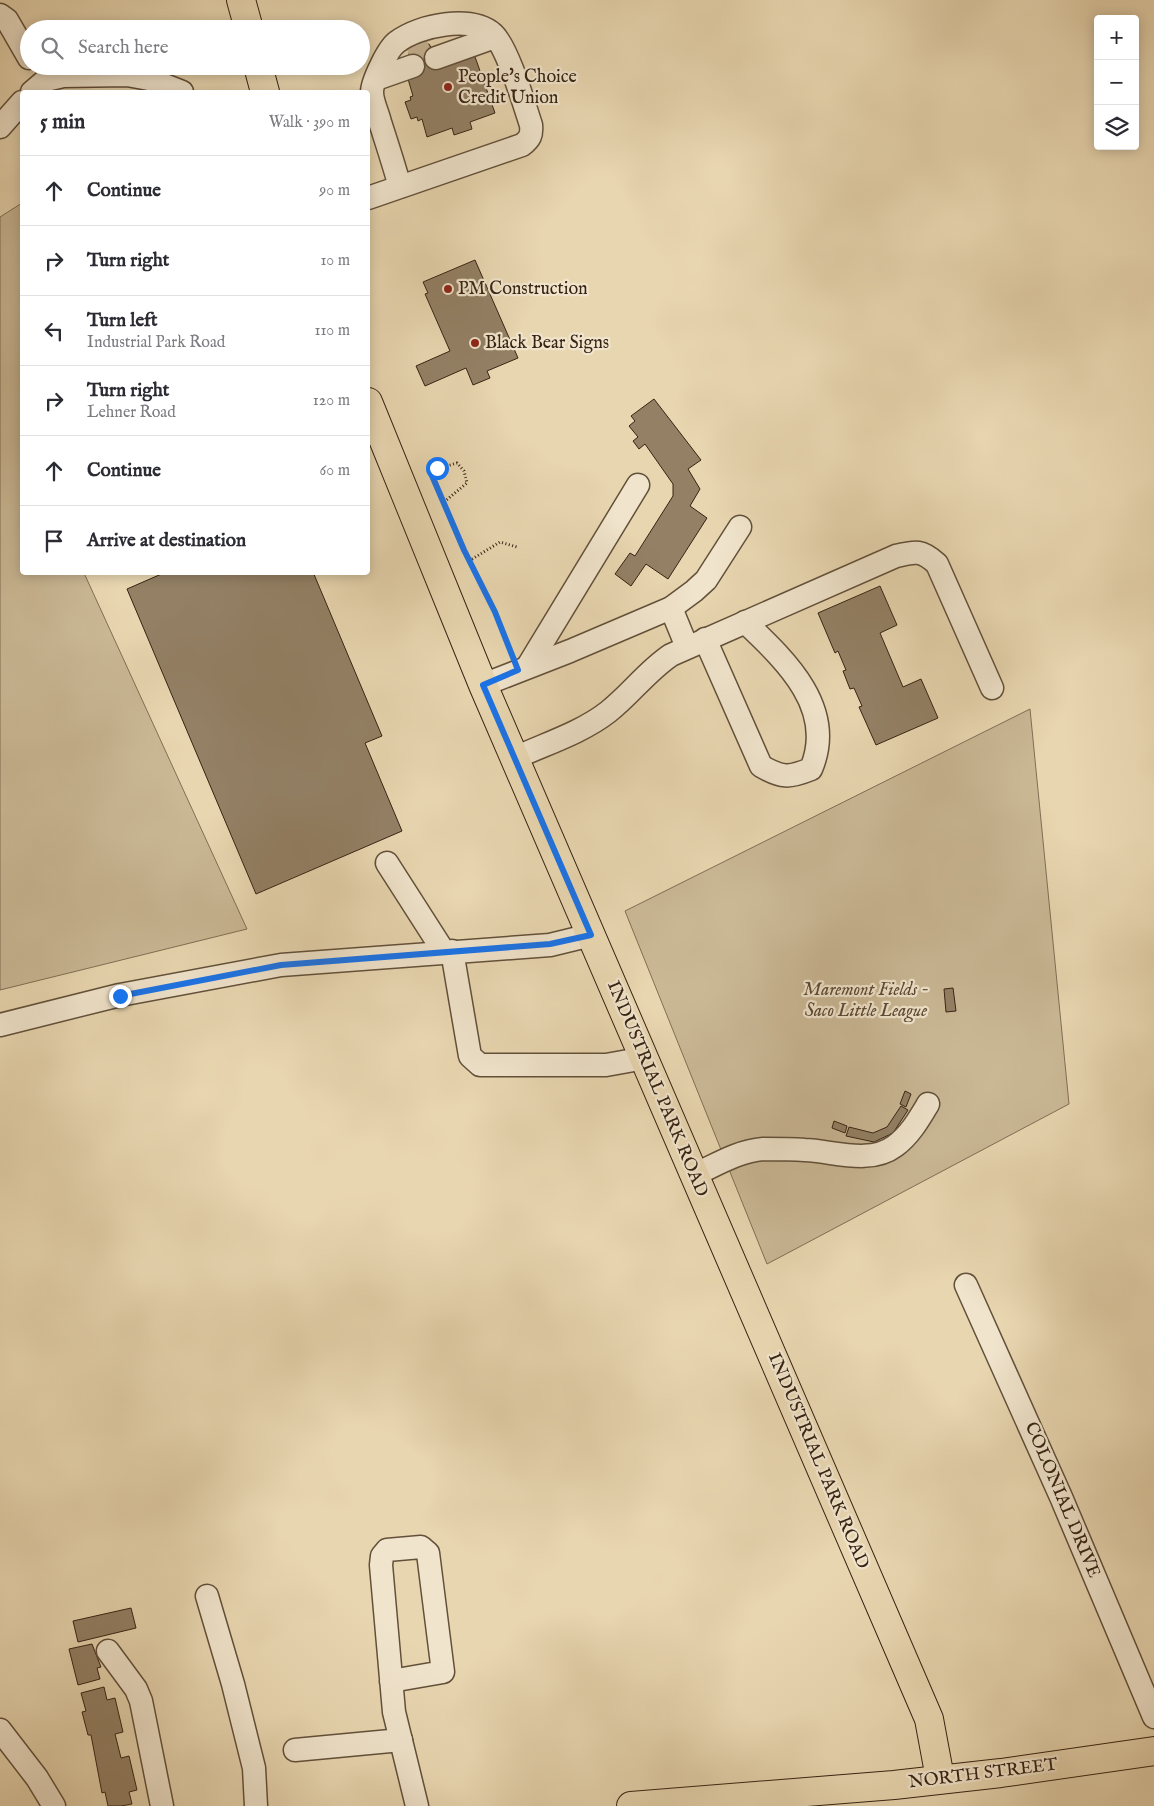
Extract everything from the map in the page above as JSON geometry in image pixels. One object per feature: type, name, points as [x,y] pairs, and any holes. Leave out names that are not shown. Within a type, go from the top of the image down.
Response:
[{"type":"main road","points":[[242,0],[247,20]]},
{"type":"main road","points":[[260,75],[264,90]]},
{"type":"main road","name":"INDUSTRIAL PARK ROAD","points":[[370,407],[483,685],[929,1719],[940,1778]]},
{"type":"main road","name":"NORTH STREET","points":[[631,1806],[875,1786],[1001,1773],[1154,1751]]},
{"type":"street","points":[[0,14],[7,20],[20,42]]},
{"type":"street","points":[[370,197],[400,187],[522,145],[528,141],[532,135],[531,125],[506,58],[488,31],[455,24],[422,30],[398,41],[379,75],[400,187]]},
{"type":"street","points":[[379,75],[422,54],[488,31]]},
{"type":"street","points":[[35,81],[62,76],[127,75],[149,79],[177,90]]},
{"type":"street","points":[[0,127],[20,104]]},
{"type":"street","points":[[523,668],[638,485]]},
{"type":"street","points":[[483,685],[570,651],[671,608],[706,580],[740,527]]},
{"type":"street","points":[[515,758],[585,726],[607,713],[658,664],[696,643],[896,556],[914,552],[926,554],[937,564],[992,688]]},
{"type":"street","points":[[671,608],[696,643],[761,766],[778,776],[795,776],[811,769],[819,752],[817,725],[808,694],[793,670],[745,622]]},
{"type":"street","points":[[387,863],[448,951],[470,1056],[480,1065],[606,1065],[645,1058]]},
{"type":"street","points":[[0,1025],[120,996],[281,965],[550,944],[591,935]]},
{"type":"street","points":[[694,1175],[733,1156],[761,1149],[805,1150],[858,1156],[882,1153],[894,1147],[907,1136],[928,1104]]},
{"type":"street","name":"COLONIAL DRIVE","points":[[966,1285],[1061,1497],[1154,1717]]},
{"type":"street","points":[[391,1681],[443,1672],[428,1553],[421,1547],[387,1550],[382,1556],[391,1681],[394,1712],[417,1806]]},
{"type":"street","points":[[207,1596],[233,1684],[254,1768],[256,1806]]},
{"type":"street","points":[[108,1651],[136,1689],[142,1702],[162,1806]]},
{"type":"street","points":[[0,1730],[37,1778],[54,1806]]},
{"type":"street","points":[[295,1750],[401,1740]]},
{"type":"path","points":[[444,502],[467,483],[464,471],[457,463],[430,471],[469,561],[523,668]]},
{"type":"path","points":[[469,561],[500,542],[517,548]]},
{"type":"green space","points":[[20,204],[20,575],[85,575],[247,929],[0,990],[0,217]]},
{"type":"green space","name":"Maremont Fields - Saco Little League","points":[[1030,709],[1069,1104],[767,1264],[625,911]]},
{"type":"building","name":"People's Choice Credit Union","points":[[422,44],[429,44],[435,54],[474,54],[495,113],[470,122],[472,129],[454,135],[452,128],[427,137],[422,119],[418,121],[417,117],[411,119],[405,102],[411,100],[410,97],[413,96],[408,79],[409,53]]},
{"type":"building","points":[[475,260],[518,358],[487,371],[490,378],[473,385],[466,368],[425,386],[416,366],[450,351],[425,294],[428,293],[423,282]]},
{"type":"building","points":[[654,399],[701,460],[688,469],[700,489],[690,506],[707,518],[668,579],[646,564],[631,586],[615,574],[630,553],[635,556],[673,496],[673,484],[645,444],[639,449],[633,441],[638,437],[629,426],[635,421],[631,416]]},
{"type":"building","points":[[159,575],[314,575],[382,736],[365,743],[402,831],[256,894],[127,589]]},
{"type":"building","points":[[880,586],[897,625],[880,633],[903,687],[921,679],[938,718],[876,745],[859,707],[862,706],[854,688],[850,689],[843,671],[846,670],[838,651],[835,653],[818,613]]},
{"type":"building","points":[[953,988],[956,1011],[946,1012],[944,989]]},
{"type":"building","points":[[905,1091],[911,1094],[906,1107],[900,1104]]},
{"type":"building","points":[[901,1106],[908,1110],[893,1133],[874,1142],[846,1136],[849,1127],[873,1133],[887,1127]]},
{"type":"building","points":[[834,1121],[847,1126],[845,1133],[832,1128]]},
{"type":"building","points":[[131,1608],[136,1628],[78,1642],[73,1621]]},
{"type":"building","points":[[92,1644],[101,1667],[97,1668],[100,1679],[78,1685],[69,1649]]},
{"type":"building","points":[[104,1687],[107,1700],[115,1698],[123,1732],[115,1734],[121,1758],[129,1756],[137,1790],[129,1792],[132,1804],[108,1806],[105,1792],[102,1793],[91,1735],[88,1735],[82,1712],[86,1711],[81,1693]]},
{"type":"tunnel","points":[[410,58],[433,50]]},
{"type":"place","name":"People's Choice Credit Union","points":[[448,87]]},
{"type":"place","name":"PM Construction","points":[[448,289]]},
{"type":"place","name":"Black Bear Signs","points":[[475,343]]},
{"type":"route","points":[[120,996],[281,965],[550,944],[567,942],[591,935],[483,685],[518,670],[495,612],[464,550],[430,471],[437,468]]}]
